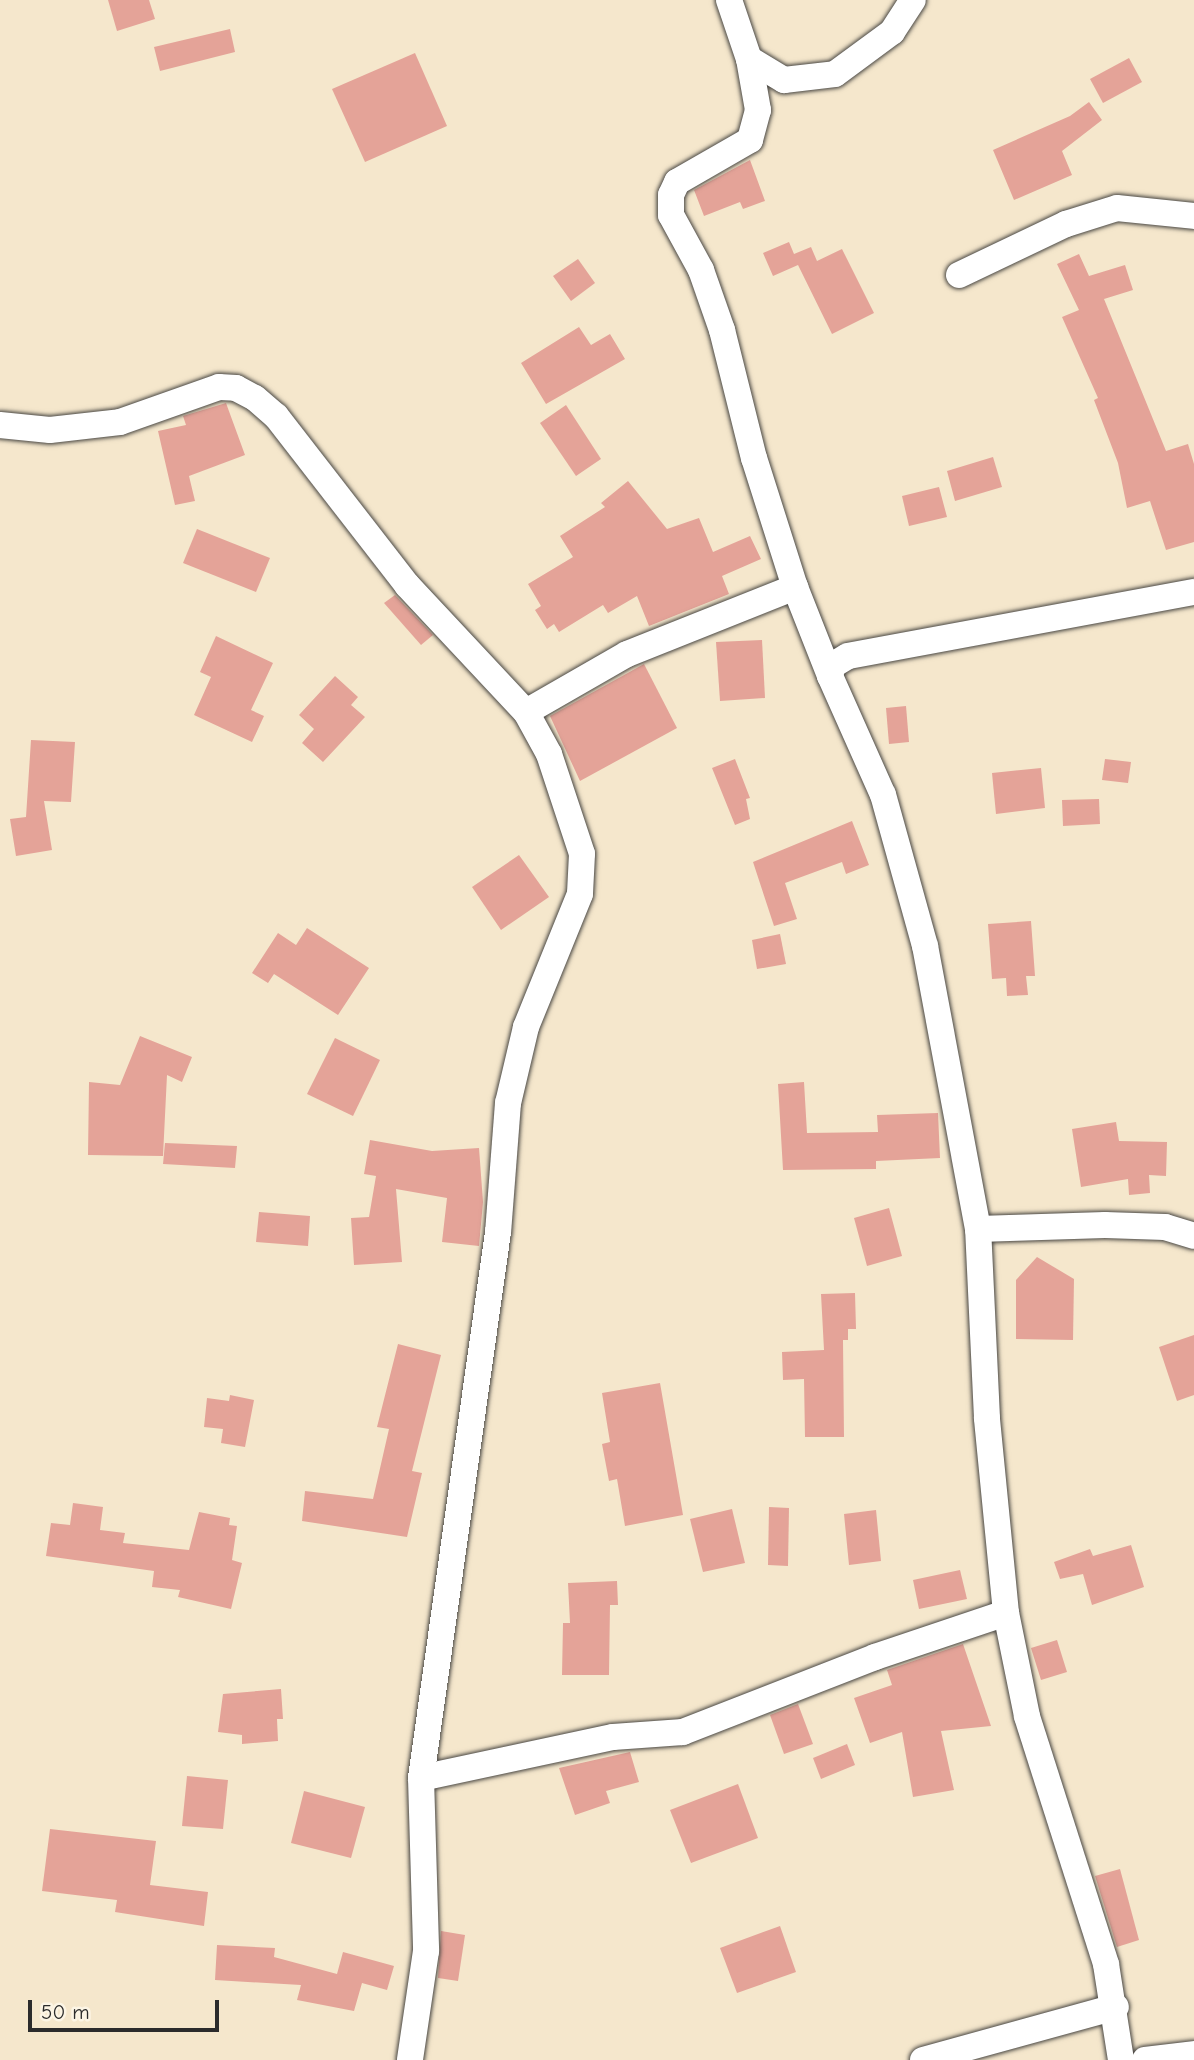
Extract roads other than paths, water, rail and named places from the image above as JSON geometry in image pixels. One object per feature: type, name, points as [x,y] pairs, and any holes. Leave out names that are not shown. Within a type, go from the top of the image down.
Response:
[{"type":"street","points":[[729,0],[749,60],[758,110],[750,140],[677,182],[671,195],[671,215],[701,270],[722,330],[754,458],[795,587],[830,676],[883,795],[925,946],[978,1229],[986,1418],[1006,1613],[1027,1716],[1116,2007],[1121,2060]]},
{"type":"street","points":[[749,60],[783,80],[835,74],[892,32],[914,0]]},
{"type":"street","points":[[959,275],[1066,224],[1117,208],[1194,216]]},
{"type":"street","points":[[0,425],[50,430],[120,422],[219,387],[236,388],[276,415],[407,585],[526,712],[549,754],[582,854],[580,894],[526,1027],[508,1104],[498,1231],[421,1778],[426,1951],[410,2060]]},
{"type":"street","points":[[526,712],[627,654],[795,587]]},
{"type":"street","points":[[830,676],[833,665],[848,656],[1194,592]]},
{"type":"street","points":[[978,1229],[1117,1225],[1165,1227],[1194,1236]]},
{"type":"street","points":[[421,1778],[613,1737],[683,1732],[875,1657],[1006,1613]]},
{"type":"street","points":[[923,2060],[1116,2007]]},
{"type":"street","points":[[1145,2060],[1194,2054]]}]
